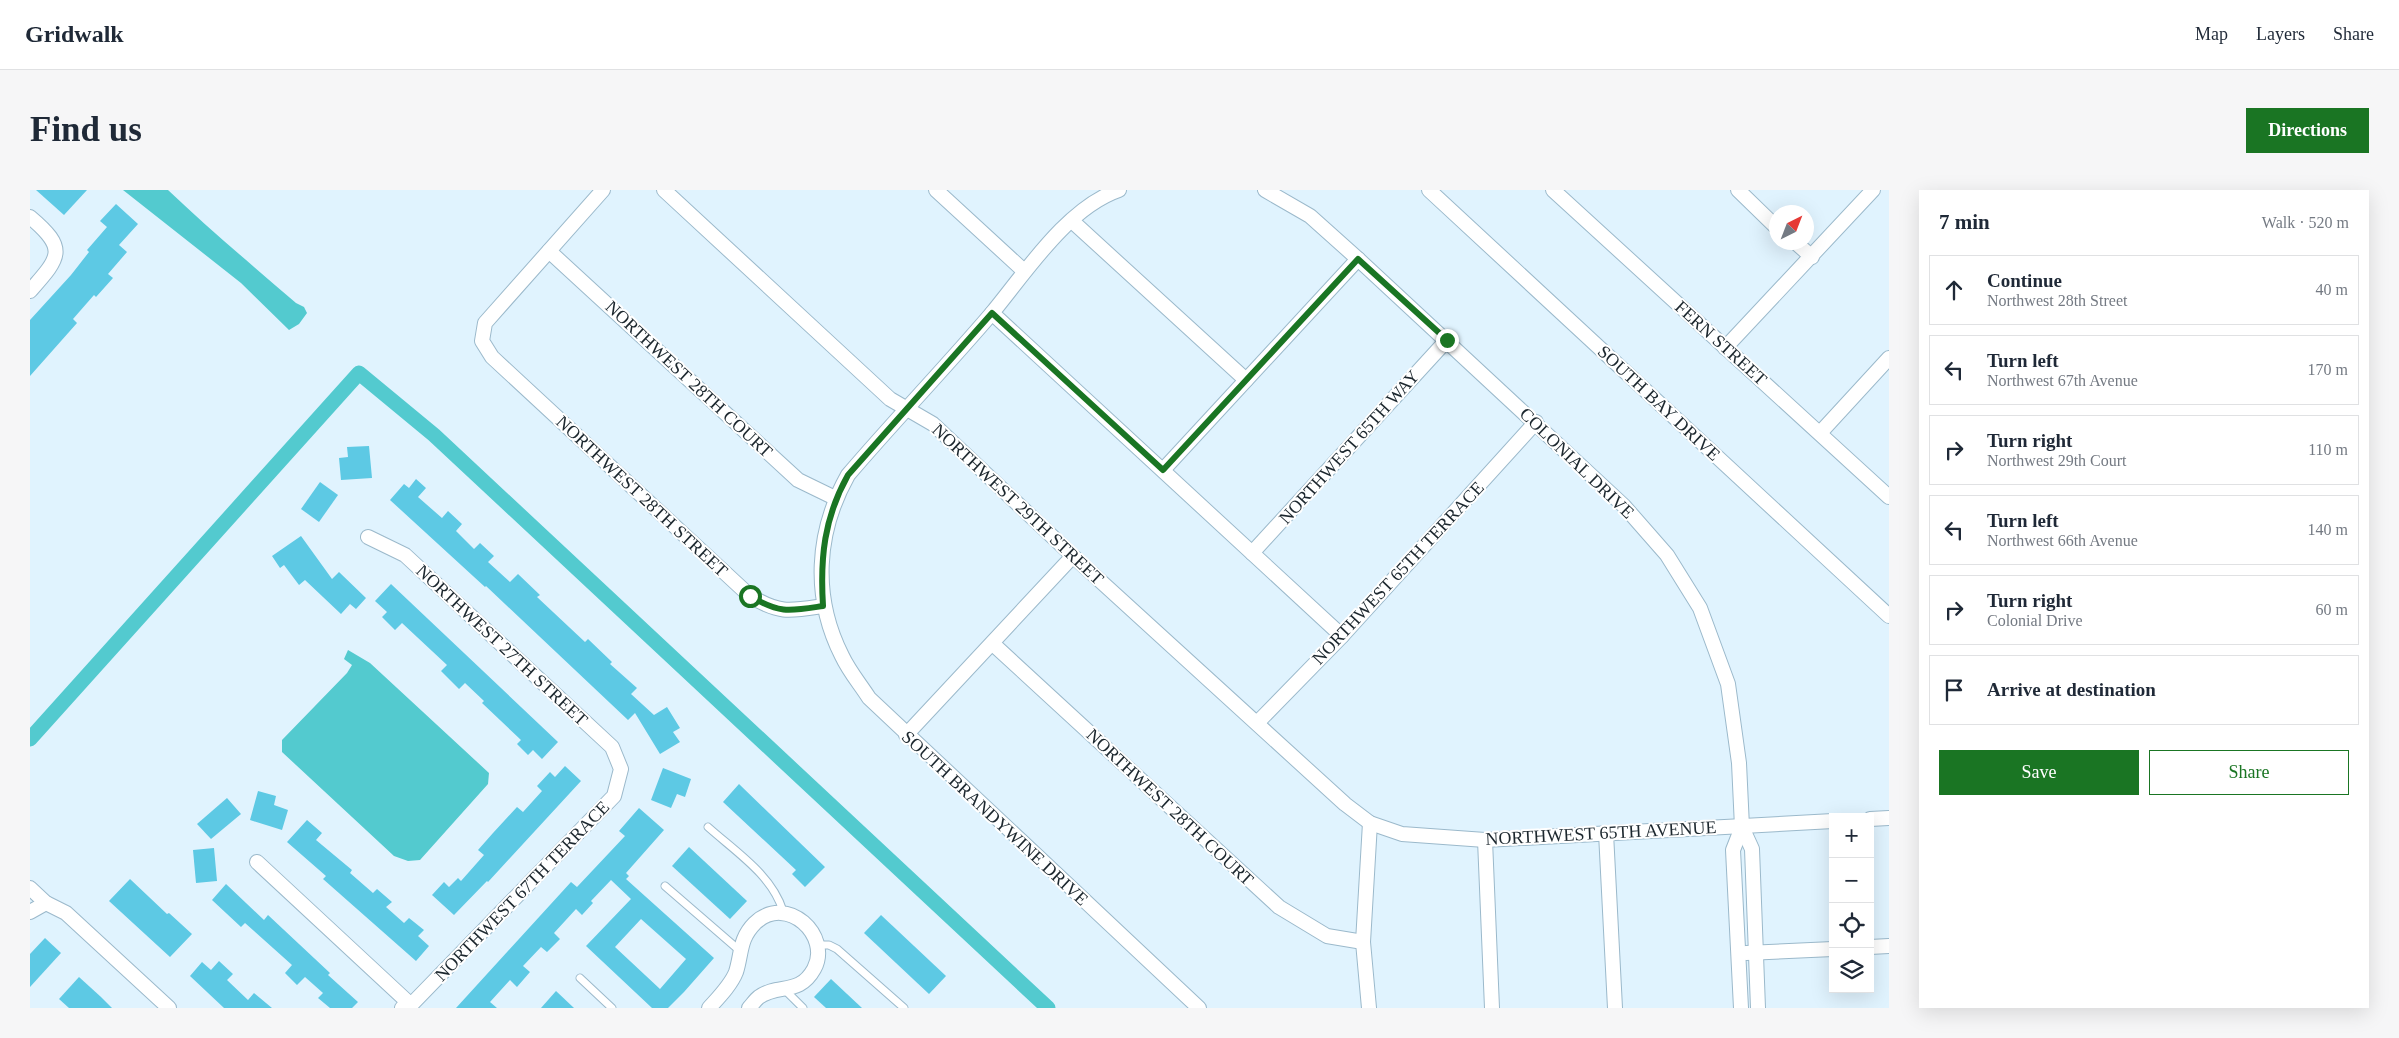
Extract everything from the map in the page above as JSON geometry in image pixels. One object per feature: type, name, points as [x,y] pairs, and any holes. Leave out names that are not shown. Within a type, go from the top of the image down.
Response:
[{"type":"street","points":[[549,251],[603,190]]},
{"type":"street","name":"NORTHWEST 29TH STREET","points":[[664,190],[890,399],[933,424],[1345,804],[1370,823]]},
{"type":"street","points":[[936,190],[1024,272]]},
{"type":"street","name":"SOUTH BRANDYWINE DRIVE","points":[[1119,190],[1102,193],[1072,221],[1024,272],[992,313],[848,475],[835,498],[826,534],[821,573],[823,606],[842,656],[868,698],[1198,1008]]},
{"type":"street","name":"COLONIAL DRIVE","points":[[1265,190],[1310,216],[1536,422],[1630,513],[1667,555],[1700,608],[1728,684],[1739,763],[1742,827],[1752,849],[1758,1008]]},
{"type":"street","name":"SOUTH BAY DRIVE","points":[[1429,190],[1889,616]]},
{"type":"street","name":"FERN STREET","points":[[1553,190],[1889,497]]},
{"type":"street","points":[[1738,190],[1769,220]]},
{"type":"street","points":[[1725,348],[1873,190]]},
{"type":"street","points":[[30,217],[50,234],[56,251],[54,264],[30,291]]},
{"type":"street","points":[[1072,221],[1246,380]]},
{"type":"street","points":[[1804,250],[1812,257]]},
{"type":"street","name":"NORTHWEST 28TH STREET","points":[[549,251],[485,323],[482,341],[492,357],[750,596],[770,608],[792,611],[823,606]]},
{"type":"street","name":"NORTHWEST 28TH COURT","points":[[549,251],[798,480],[835,498]]},
{"type":"street","points":[[1163,470],[1358,259]]},
{"type":"street","points":[[992,313],[1342,636]]},
{"type":"street","name":"NORTHWEST 65TH WAY","points":[[1252,553],[1447,340]]},
{"type":"street","points":[[1820,433],[1889,358]]},
{"type":"street","name":"NORTHWEST 65TH TERRACE","points":[[1258,722],[1342,636],[1536,422]]},
{"type":"street","name":"NORTHWEST 27TH STREET","points":[[368,537],[405,555],[612,747],[620,769]]},
{"type":"street","points":[[906,735],[1074,556]]},
{"type":"street","name":"NORTHWEST 28TH COURT","points":[[993,644],[1279,907],[1327,936],[1363,942]]},
{"type":"street","name":"NORTHWEST 67TH TERRACE","points":[[407,1007],[614,796],[620,769]]},
{"type":"street","points":[[1874,819],[1889,818]]},
{"type":"street","name":"NORTHWEST 65TH AVENUE","points":[[1370,823],[1402,834],[1485,840],[1829,821]]},
{"type":"street","points":[[1369,1008],[1363,942],[1370,823]]},
{"type":"street","name":"COLONIAL DRIVE","points":[[1741,1008],[1733,850],[1742,827]]},
{"type":"street","points":[[1606,833],[1615,1008]]},
{"type":"street","points":[[1485,840],[1492,1008]]},
{"type":"street","points":[[257,862],[407,1007]]},
{"type":"street","points":[[30,888],[46,903],[66,913],[169,1008]]},
{"type":"street","points":[[30,912],[46,903]]},
{"type":"street","points":[[709,1008],[736,972],[739,950],[755,923],[767,915],[783,912],[797,918],[807,926],[819,945],[820,956],[814,970],[803,983],[786,990],[773,991],[760,997],[749,1008]]},
{"type":"street","points":[[1874,947],[1889,946]]},
{"type":"street","points":[[1738,953],[1829,949]]},
{"type":"lane","points":[[708,827],[769,884],[778,896],[783,912]]},
{"type":"lane","points":[[665,886],[739,950]]},
{"type":"lane","points":[[819,945],[829,945],[837,949],[904,1008]]},
{"type":"lane","points":[[580,978],[612,1008]]},
{"type":"lane","points":[[786,990],[803,1008]]},
{"type":"water","points":[[123,190],[168,190],[247,261],[296,303],[304,307],[307,313],[299,324],[289,330],[241,283]]},
{"type":"water","points":[[348,650],[370,663],[489,773],[488,784],[420,860],[408,861],[394,856],[282,752],[282,740],[347,673],[352,665],[344,659]]},
{"type":"building","points":[[36,190],[87,190],[64,215]]},
{"type":"building","points":[[116,204],[138,224],[119,245],[127,252],[108,274],[113,278],[96,297],[94,295],[73,319],[77,323],[30,376],[30,320],[89,252],[87,250],[107,227],[100,221]]},
{"type":"building","points":[[369,446],[372,478],[341,480],[339,458],[348,457],[347,447]]},
{"type":"building","points":[[416,479],[426,488],[418,497],[442,518],[448,511],[462,524],[456,531],[474,549],[480,543],[494,556],[488,562],[510,582],[518,574],[540,595],[537,597],[585,642],[588,639],[612,662],[610,664],[637,688],[631,694],[654,715],[667,707],[680,728],[673,732],[680,742],[660,754],[635,713],[628,720],[486,586],[390,500],[404,484],[409,488]]},
{"type":"building","points":[[320,482],[338,495],[319,522],[301,509]]},
{"type":"building","points":[[301,536],[332,579],[339,572],[366,598],[356,609],[350,604],[341,614],[305,580],[299,585],[284,565],[280,568],[272,556]]},
{"type":"building","points":[[391,584],[558,742],[542,759],[533,750],[528,755],[517,744],[521,740],[482,703],[484,701],[465,683],[459,689],[441,671],[447,665],[402,623],[395,630],[382,617],[387,612],[375,601]]},
{"type":"building","points":[[565,766],[581,781],[488,882],[454,915],[432,895],[444,882],[449,887],[458,878],[461,881],[484,855],[478,850],[493,833],[517,807],[523,812],[542,791],[537,786],[550,772],[555,777]]},
{"type":"building","points":[[663,768],[691,779],[685,797],[677,794],[671,808],[651,800]]},
{"type":"building","points":[[739,784],[825,867],[805,887],[792,874],[796,870],[723,802]]},
{"type":"building","points":[[258,791],[276,796],[274,805],[288,810],[282,830],[250,820]]},
{"type":"building","points":[[227,798],[241,814],[211,839],[197,824]]},
{"type":"building","points":[[639,808],[664,830],[626,873],[629,876],[626,879],[714,958],[684,992],[668,1008],[652,1008],[586,946],[631,899],[611,880],[591,901],[593,903],[582,915],[576,909],[554,933],[560,939],[547,952],[541,947],[523,966],[530,972],[517,987],[510,980],[490,1002],[497,1008],[456,1008],[571,882],[577,887],[625,836],[619,831]],"holes":[[[641,919],[686,959],[660,989],[615,947]]]},
{"type":"building","points":[[307,820],[322,833],[316,840],[352,870],[350,873],[373,893],[377,889],[392,902],[386,907],[404,923],[409,918],[424,930],[418,936],[429,946],[416,961],[323,879],[326,876],[287,842]]},
{"type":"building","points":[[689,847],[747,901],[730,919],[672,866]]},
{"type":"building","points":[[214,848],[217,881],[196,883],[193,850]]},
{"type":"building","points":[[130,879],[167,914],[169,913],[192,934],[170,957],[109,901]]},
{"type":"building","points":[[226,884],[264,920],[268,915],[358,1002],[352,1008],[330,1008],[318,998],[323,993],[305,977],[297,985],[285,973],[292,965],[245,923],[241,927],[212,900]]},
{"type":"building","points":[[881,915],[946,976],[929,994],[864,933]]},
{"type":"building","points":[[45,938],[61,953],[30,987],[30,954]]},
{"type":"building","points":[[219,961],[233,974],[227,980],[248,1000],[254,993],[272,1008],[224,1008],[190,976],[202,962],[211,970]]},
{"type":"building","points":[[79,977],[112,1008],[69,1008],[59,999]]},
{"type":"building","points":[[831,979],[862,1008],[826,1008],[814,997]]},
{"type":"building","points":[[556,991],[574,1008],[541,1008]]},
{"type":"waterway","points":[[30,739],[359,373],[434,435],[1048,1008]]},
{"type":"route","points":[[750,596],[770,608],[792,611],[823,606],[821,573],[826,534],[835,498],[848,475],[992,313],[1163,470],[1358,259],[1447,340]]}]
